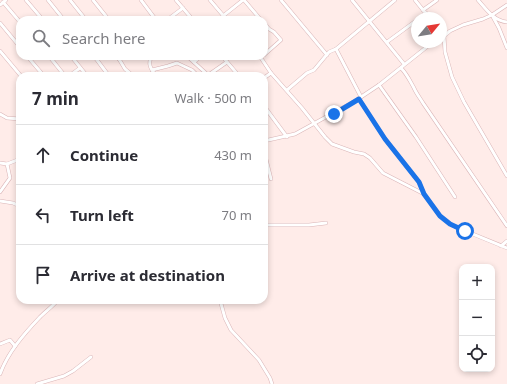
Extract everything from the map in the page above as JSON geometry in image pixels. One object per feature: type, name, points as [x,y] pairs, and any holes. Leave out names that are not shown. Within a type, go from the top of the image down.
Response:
[{"type":"street","points":[[26,0],[40,16]]},
{"type":"street","points":[[48,0],[61,16]]},
{"type":"street","points":[[70,0],[83,16]]},
{"type":"street","points":[[93,0],[107,16]]},
{"type":"street","points":[[141,0],[153,16]]},
{"type":"street","points":[[176,0],[190,16]]},
{"type":"street","points":[[210,0],[223,16],[244,0],[258,16]]},
{"type":"street","points":[[281,0],[327,55]]},
{"type":"street","points":[[352,0],[404,64]]},
{"type":"street","points":[[287,90],[307,73],[314,70],[329,52],[336,49],[395,0]]},
{"type":"street","points":[[415,0],[423,10],[437,0]]},
{"type":"street","points":[[478,0],[492,15],[507,48]]},
{"type":"street","points":[[0,5],[4,1],[16,17]]},
{"type":"street","points":[[447,33],[463,25],[492,15],[507,5]]},
{"type":"street","points":[[172,16],[183,8]]},
{"type":"street","points":[[492,15],[502,21],[507,22]]},
{"type":"street","points":[[0,23],[16,43]]},
{"type":"street","points":[[387,42],[411,24]]},
{"type":"street","points":[[268,28],[281,40],[268,50]]},
{"type":"street","points":[[268,140],[295,134],[334,114],[379,85],[425,48]]},
{"type":"street","points":[[444,48],[452,77],[464,102],[507,176]]},
{"type":"street","points":[[336,49],[360,98],[385,139],[419,182],[424,194],[440,216],[458,228],[507,248]]},
{"type":"street","points":[[0,51],[18,72]]},
{"type":"street","points":[[30,60],[41,72]]},
{"type":"street","points":[[52,60],[63,72]]},
{"type":"street","points":[[74,60],[84,72]]},
{"type":"street","points":[[97,60],[106,72]]},
{"type":"street","points":[[118,60],[128,72]]},
{"type":"street","points":[[150,60],[149,62],[152,70],[177,63],[194,72]]},
{"type":"street","points":[[192,60],[204,72]]},
{"type":"street","points":[[264,60],[271,72],[332,144],[364,154],[370,158],[383,173],[424,194]]},
{"type":"street","points":[[213,72],[227,62],[235,72]]},
{"type":"street","points":[[74,72],[80,68]]},
{"type":"street","points":[[401,68],[484,194],[507,226]]},
{"type":"street","points":[[379,85],[456,197]]},
{"type":"street","points":[[268,111],[287,136]]},
{"type":"street","points":[[0,114],[7,118],[16,119]]},
{"type":"street","points":[[0,163],[7,164],[16,161]]},
{"type":"street","points":[[0,192],[10,178],[7,164]]},
{"type":"street","points":[[268,167],[271,179]]},
{"type":"street","points":[[0,201],[16,204]]},
{"type":"street","points":[[268,225],[326,224]]},
{"type":"street","points":[[501,246],[507,241]]},
{"type":"street","points":[[0,374],[7,358],[15,346],[40,317],[54,304]]},
{"type":"street","points":[[221,304],[231,330],[259,360],[272,384]]},
{"type":"street","points":[[0,344],[10,340],[15,346]]},
{"type":"street","points":[[37,384],[64,376],[91,357]]},
{"type":"route","points":[[334,114],[359,99],[390,146],[419,182],[424,194],[440,216],[450,224],[465,231]]}]
